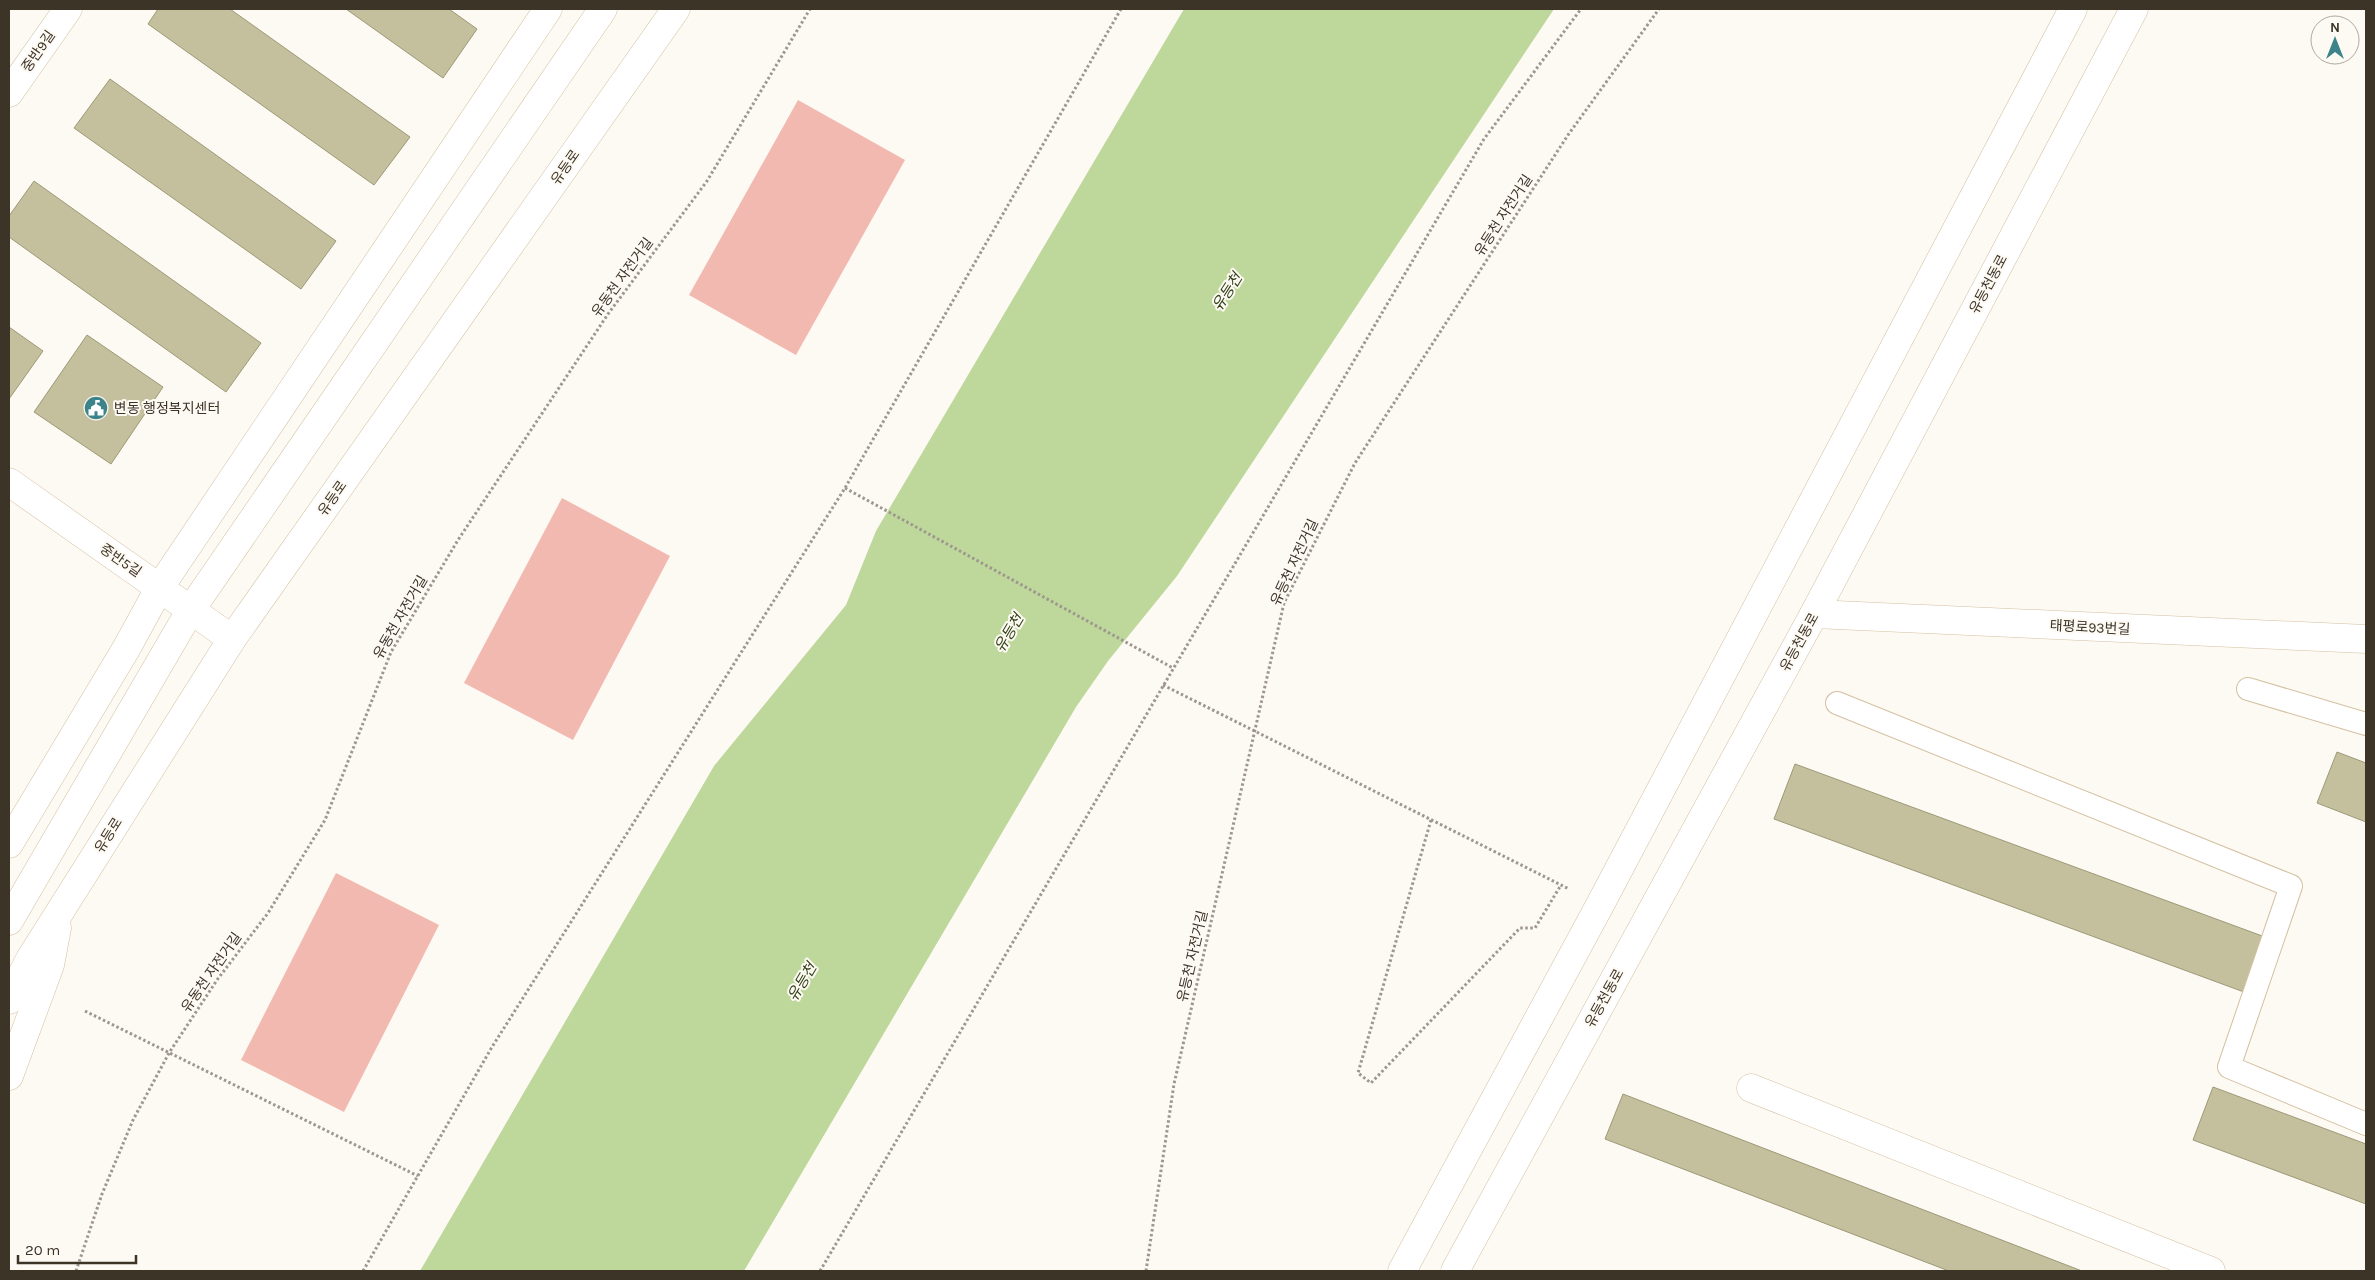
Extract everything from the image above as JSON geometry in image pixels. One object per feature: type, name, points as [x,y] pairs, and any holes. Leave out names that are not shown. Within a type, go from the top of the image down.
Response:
[{"type":"main road","name":"중반9길","points":[[9,93],[68,9]]},
{"type":"main road","points":[[9,844],[126,649],[160,587],[548,9]]},
{"type":"main road","points":[[9,921],[190,611],[603,9]]},
{"type":"main road","name":"유등로","points":[[9,1000],[30,959],[232,639],[676,9]]},
{"type":"main road","points":[[1402,1271],[1601,904],[2073,9]]},
{"type":"main road","name":"유등천동로","points":[[1455,1271],[1814,614],[2134,9]]},
{"type":"main road","name":"중반5길","points":[[9,482],[232,639]]},
{"type":"main road","name":"태평로93번길","points":[[1814,614],[2366,639]]},
{"type":"main road","points":[[9,1076],[50,966],[59,913]]},
{"type":"main road","points":[[1751,1088],[2211,1271]]},
{"type":"lane","points":[[2248,689],[2366,724]]},
{"type":"lane","points":[[1837,703],[2291,886],[2229,1067],[2366,1124]]},
{"type":"path","name":"유동천 자전거길","points":[[76,1271],[102,1194],[133,1120],[169,1053],[217,980],[268,913],[325,820],[391,652],[458,540],[608,314],[707,181],[810,9]]},
{"type":"path","points":[[363,1271],[492,1047],[845,488],[1121,9]]},
{"type":"path","points":[[820,1271],[1484,139],[1581,9]]},
{"type":"path","name":"유등천 자전거길","points":[[1146,1271],[1174,1084],[1284,603],[1355,463],[1568,135],[1659,9]]},
{"type":"path","points":[[845,488],[1174,668]]},
{"type":"path","points":[[1163,685],[1561,885],[1536,928],[1520,928],[1371,1083],[1358,1073],[1431,820]]},
{"type":"path","points":[[85,1011],[418,1176]]},
{"type":"shaded area","points":[[798,100],[905,160],[796,355],[689,295]]},
{"type":"shaded area","points":[[562,498],[670,556],[573,740],[464,683]]},
{"type":"shaded area","points":[[336,873],[439,925],[344,1112],[241,1060]]},
{"type":"water","name":"유등천","points":[[1184,9],[1554,9],[1177,576],[1108,661],[1076,707],[744,1271],[420,1271],[714,766],[846,605],[876,531]]},
{"type":"building","points":[[158,9],[230,9],[410,137],[374,185],[148,24]]},
{"type":"building","points":[[346,9],[449,9],[477,29],[443,78]]},
{"type":"building","points":[[110,79],[336,241],[301,289],[74,128]]},
{"type":"building","points":[[34,181],[261,343],[226,392],[9,237],[9,216]]},
{"type":"building","points":[[9,327],[43,351],[9,399]]},
{"type":"building","points":[[87,335],[163,387],[111,464],[34,412]]},
{"type":"building","points":[[2337,752],[2366,763],[2366,822],[2317,803]]},
{"type":"building","points":[[1795,764],[2265,937],[2244,992],[1774,819]]},
{"type":"building","points":[[2213,1087],[2366,1144],[2366,1204],[2193,1140]]},
{"type":"building","points":[[1623,1094],[2082,1271],[1949,1271],[1605,1139]]},
{"type":"place","name":"변동 행정복지센터","points":[[96,408]]}]
